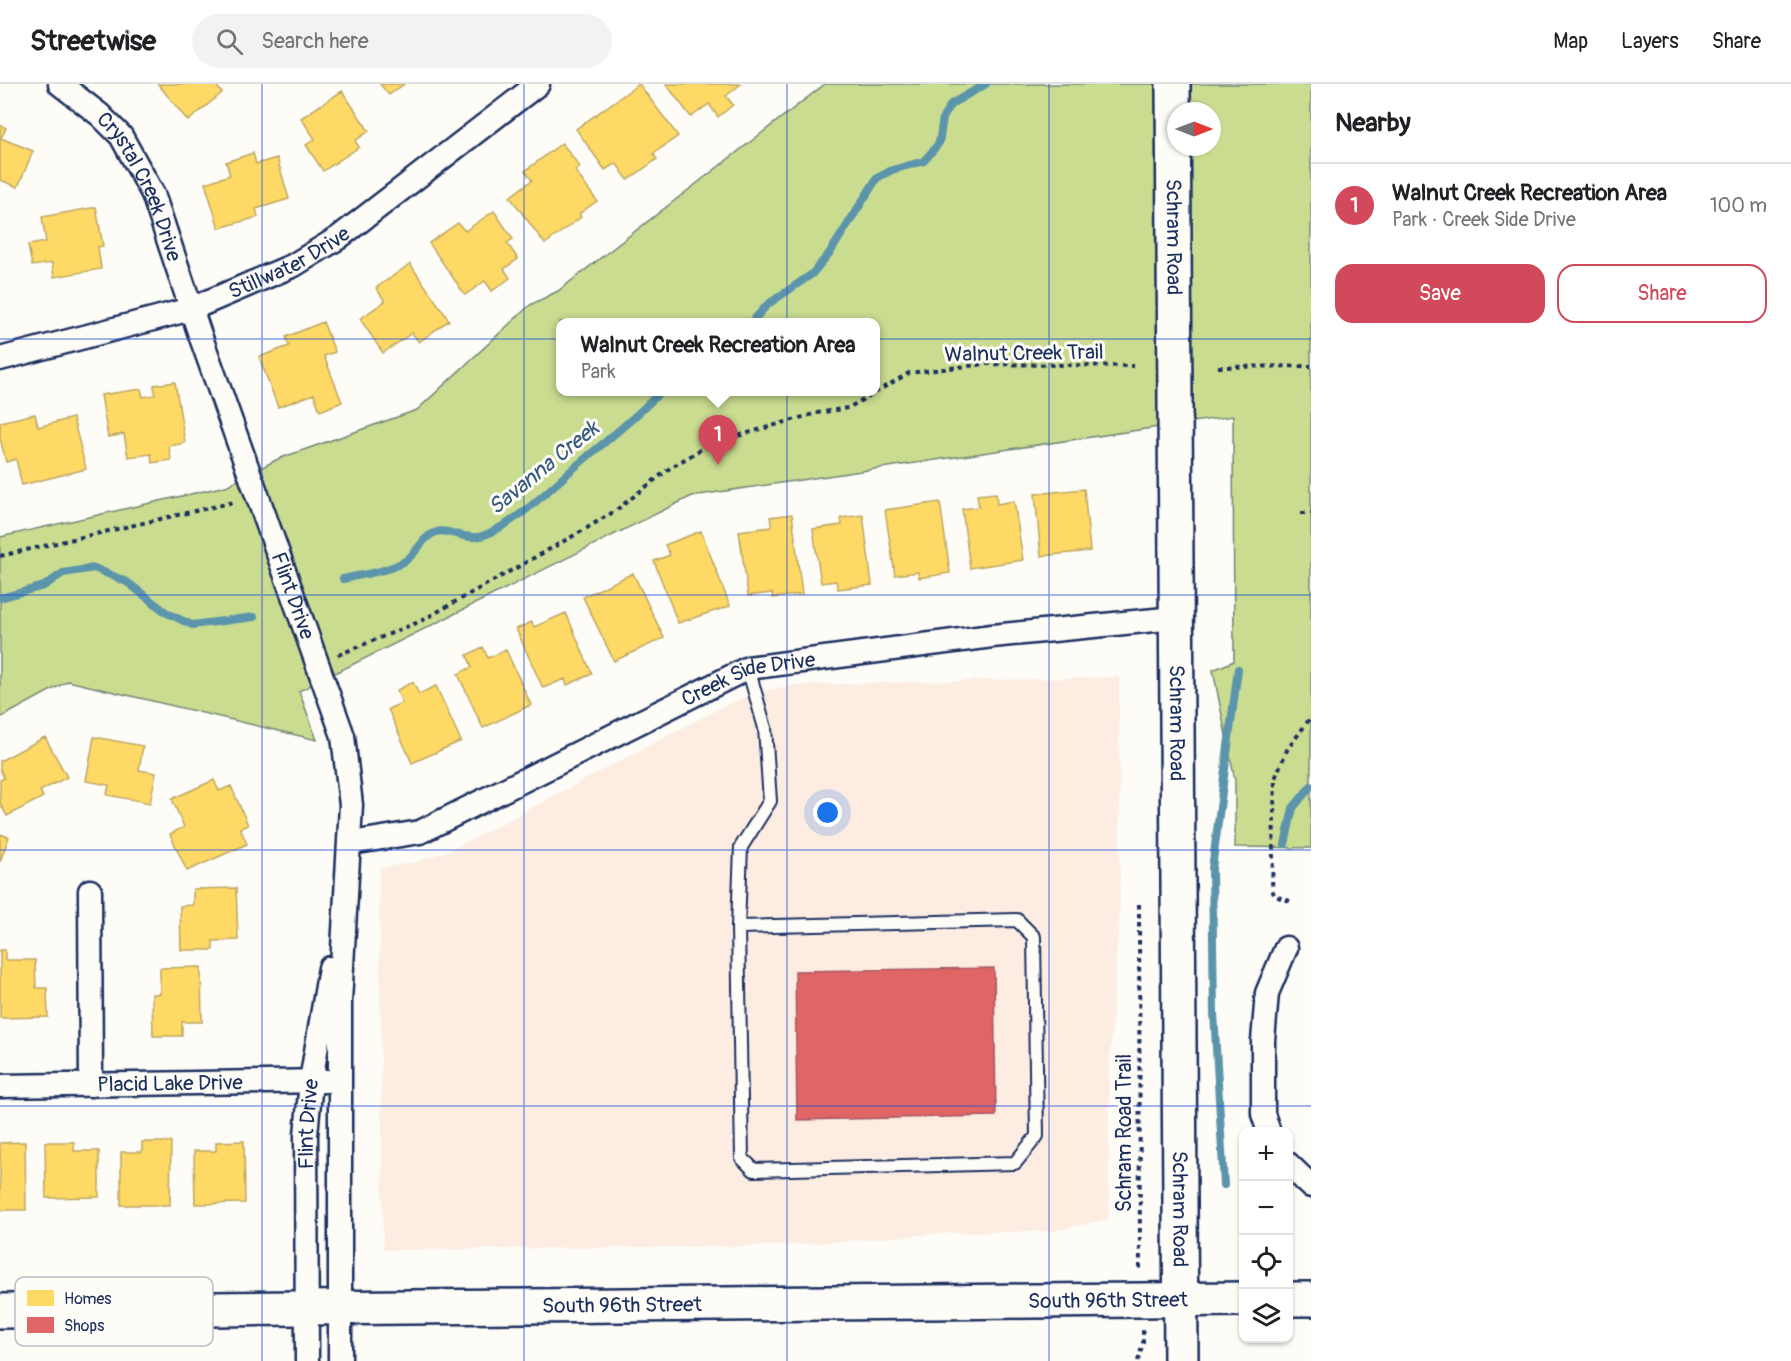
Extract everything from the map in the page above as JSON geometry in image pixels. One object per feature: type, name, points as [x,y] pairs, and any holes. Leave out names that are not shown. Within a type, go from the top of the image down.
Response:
[{"type":"main road","name":"Schram Road","points":[[1173,84],[1181,1361]]},
{"type":"main road","name":"South 96th Street","points":[[213,1309],[1239,1299]]},
{"type":"main road","points":[[1293,1299],[1311,1299]]},
{"type":"main road","name":"South 96th Street","points":[[0,1311],[15,1311]]},
{"type":"street","name":"Crystal Creek Drive","points":[[60,84],[100,115],[121,136],[132,153],[153,194],[191,309]]},
{"type":"street","name":"Stillwater Drive","points":[[0,359],[191,309],[273,276],[338,238],[535,85]]},
{"type":"street","name":"Flint Drive","points":[[191,309],[343,736],[351,806],[351,843],[340,1002],[340,1361]]},
{"type":"street","name":"Creek Side Drive","points":[[351,843],[420,832],[748,668],[992,636],[1175,618]]},
{"type":"street","points":[[90,891],[91,1085]]},
{"type":"street","name":"Flint Drive","points":[[307,1361],[306,1135],[311,1081],[327,985],[347,891]]},
{"type":"street","points":[[1268,1127],[1263,1114],[1263,1041],[1267,993],[1286,948]]},
{"type":"street","name":"Placid Lake Drive","points":[[0,1086],[340,1081]]},
{"type":"street","points":[[1293,1169],[1311,1186]]},
{"type":"lane","points":[[738,927],[1017,920],[1034,937],[1037,1137],[1015,1163],[754,1170],[742,1158],[738,927],[741,847],[770,801],[765,728],[748,668]]},
{"type":"path","name":"Walnut Creek Trail","points":[[880,390],[909,373],[985,364],[1133,366]]},
{"type":"path","points":[[1218,367],[1311,366]]},
{"type":"path","name":"Walnut Creek Trail","points":[[338,655],[421,621],[582,531],[615,511],[670,468],[710,444],[817,413],[848,408],[869,396]]},
{"type":"path","points":[[0,556],[155,521],[233,500]]},
{"type":"path","points":[[1301,513],[1311,513]]},
{"type":"path","points":[[1290,902],[1275,896],[1272,890],[1275,785],[1279,765],[1311,717]]},
{"type":"path","name":"Schram Road Trail","points":[[1138,1361],[1143,1343],[1143,1299],[1138,1263],[1139,904]]},
{"type":"shaded area","points":[[1119,677],[1120,902],[1109,1071],[1109,1219],[1054,1231],[949,1233],[779,1246],[383,1250],[379,868],[416,862],[451,850],[724,706],[758,692],[795,685]]},
{"type":"green space","points":[[825,84],[1311,84],[1311,848],[1235,847],[1235,781],[1213,670],[1234,661],[1233,416],[692,496],[299,691],[317,740],[68,681],[0,718],[0,537],[226,486],[278,459],[417,410],[530,305],[558,291]]},
{"type":"building: Homes","points":[[158,84],[215,84],[222,93],[188,121]]},
{"type":"building: Homes","points":[[380,84],[404,84],[389,95]]},
{"type":"building: Homes","points":[[639,84],[678,136],[653,154],[657,159],[628,180],[616,163],[605,170],[576,129]]},
{"type":"building: Homes","points":[[666,84],[741,84],[726,96],[733,105],[718,117],[709,104],[691,117]]},
{"type":"building: Homes","points":[[342,91],[369,131],[355,141],[359,147],[323,171],[306,145],[315,139],[301,118]]},
{"type":"building: Homes","points":[[0,125],[6,128],[1,138],[33,151],[18,187],[0,180]]},
{"type":"building: Homes","points":[[562,143],[580,167],[575,171],[597,201],[579,214],[581,217],[545,244],[510,197],[532,180],[525,171]]},
{"type":"building: Homes","points":[[253,153],[256,164],[277,158],[289,199],[256,209],[258,217],[219,228],[205,183],[230,175],[226,162]]},
{"type":"building: Homes","points":[[96,207],[103,246],[98,247],[101,269],[54,277],[52,263],[32,266],[28,245],[46,242],[42,217]]},
{"type":"building: Homes","points":[[494,211],[513,239],[507,243],[518,259],[504,269],[510,278],[492,291],[485,281],[465,295],[429,243],[458,223],[465,231]]},
{"type":"building: Homes","points":[[410,264],[449,320],[419,342],[412,333],[383,353],[360,319],[385,301],[376,288]]},
{"type":"building: Homes","points":[[323,322],[335,352],[324,356],[342,402],[320,411],[314,394],[278,407],[259,357],[289,346],[286,337]]},
{"type":"building: Homes","points":[[175,382],[185,443],[169,446],[171,460],[152,463],[151,454],[128,457],[124,434],[108,437],[101,395],[141,389],[143,397],[155,395],[154,385]]},
{"type":"building: Homes","points":[[35,414],[38,427],[73,418],[86,469],[22,485],[16,459],[6,462],[0,438],[0,422]]},
{"type":"building: Homes","points":[[1084,489],[1090,551],[1041,556],[1035,494]]},
{"type":"building: Homes","points":[[996,493],[997,504],[1014,501],[1023,560],[970,568],[962,509],[979,507],[977,495]]},
{"type":"building: Homes","points":[[940,502],[950,573],[919,578],[918,572],[895,575],[885,510]]},
{"type":"building: Homes","points":[[792,514],[802,594],[773,598],[772,593],[748,596],[739,531],[772,527],[770,517]]},
{"type":"building: Homes","points":[[863,515],[872,585],[838,589],[836,581],[821,583],[813,529],[842,525],[841,518]]},
{"type":"building: Homes","points":[[701,531],[730,606],[678,623],[654,561],[670,555],[665,545]]},
{"type":"building: Homes","points":[[633,573],[664,638],[614,661],[583,597]]},
{"type":"building: Homes","points":[[566,613],[592,674],[567,685],[565,679],[543,688],[516,629],[532,622],[534,627]]},
{"type":"building: Homes","points":[[483,647],[488,658],[506,650],[531,705],[483,728],[458,674],[472,667],[467,655]]},
{"type":"building: Homes","points":[[413,682],[419,694],[436,686],[461,741],[412,763],[388,709],[402,703],[397,690]]},
{"type":"building: Homes","points":[[45,737],[67,777],[40,791],[43,797],[7,816],[0,803],[0,780],[4,778],[0,769],[0,761]]},
{"type":"building: Homes","points":[[94,737],[143,746],[139,770],[156,773],[150,803],[107,795],[109,785],[86,781]]},
{"type":"building: Homes","points":[[214,780],[219,791],[231,786],[248,825],[240,828],[247,844],[187,871],[170,834],[184,827],[172,799]]},
{"type":"building: Homes","points":[[0,834],[9,837],[0,862]]},
{"type":"building: Homes","points":[[236,888],[238,940],[213,941],[213,950],[181,950],[180,906],[193,905],[193,889]]},
{"type":"building: Homes","points":[[0,950],[5,950],[5,960],[35,960],[36,988],[47,988],[48,1017],[0,1018]]},
{"type":"building: Homes","points":[[201,967],[202,1022],[182,1022],[182,1036],[153,1036],[152,994],[160,994],[160,968]]},
{"type":"building: Homes","points":[[244,1141],[245,1203],[195,1204],[194,1151],[216,1151],[216,1142]]},
{"type":"building: Homes","points":[[25,1142],[26,1210],[0,1210],[0,1143]]},
{"type":"building: Homes","points":[[45,1142],[74,1142],[74,1151],[99,1151],[99,1197],[46,1198]]},
{"type":"building: Homes","points":[[142,1142],[171,1142],[170,1205],[121,1205],[121,1152],[142,1152]]},
{"type":"building: Shops","points":[[994,968],[996,1116],[797,1120],[795,971]]},
{"type":"waterway","name":"Savanna Creek","points":[[756,318],[767,305],[812,274],[831,251],[877,178],[892,170],[924,161],[939,143],[943,118],[951,104],[986,84]]},
{"type":"waterway","name":"Savanna Creek","points":[[343,579],[398,565],[409,558],[426,538],[439,531],[479,537],[511,521],[629,422],[656,396]]},
{"type":"waterway","name":"Savanna Creek","points":[[0,598],[44,586],[63,573],[94,568],[127,582],[167,613],[192,625],[254,617]]},
{"type":"waterway","points":[[1224,1185],[1214,1013],[1212,869],[1238,669]]},
{"type":"waterway","points":[[1285,844],[1293,808],[1311,786]]},
{"type":"place","name":"Walnut Creek Recreation Area","points":[[718,465]]}]
